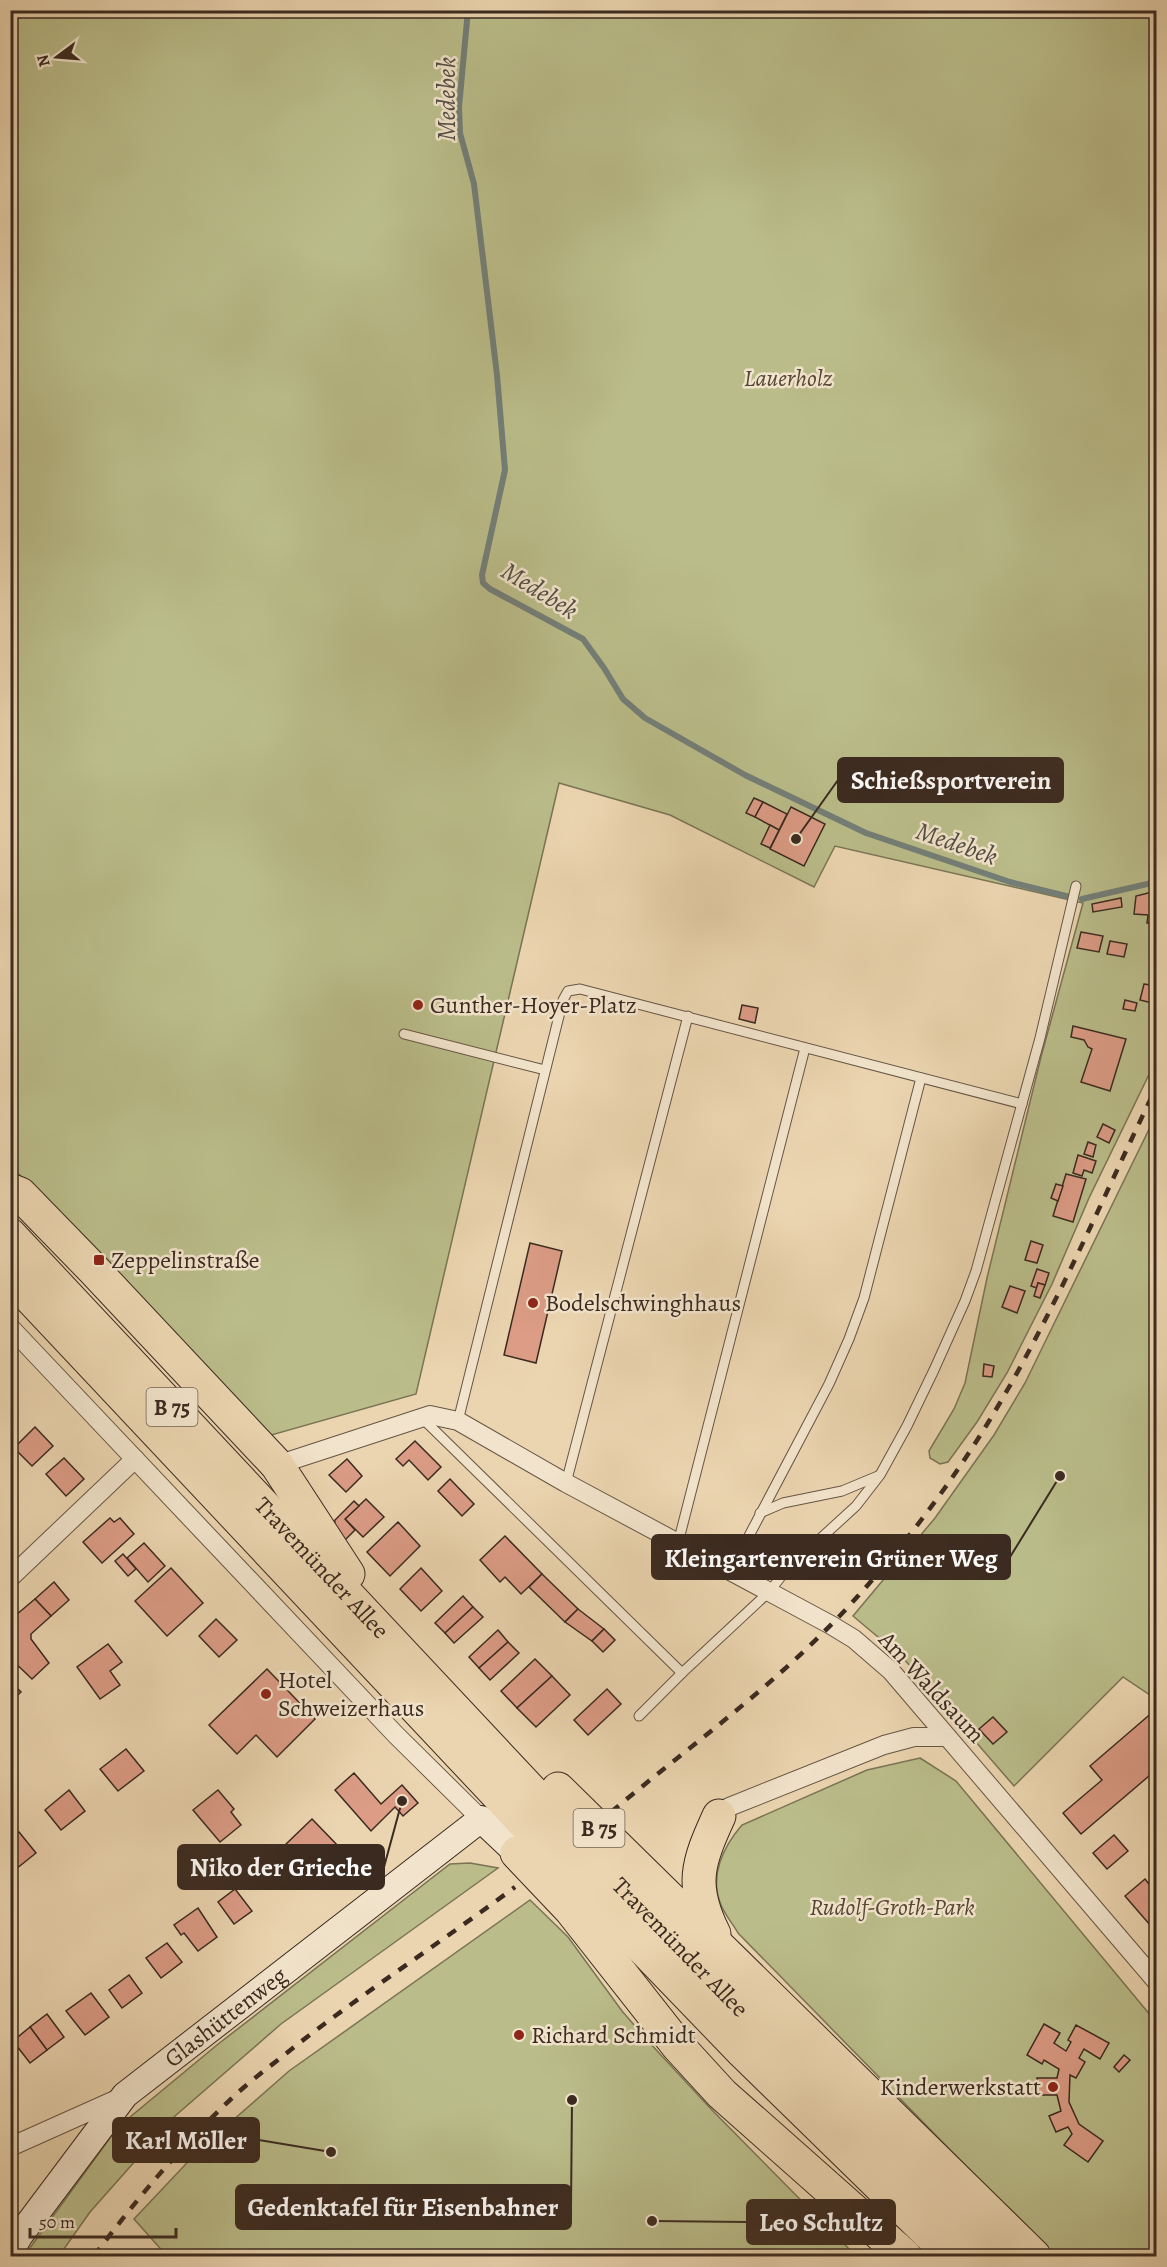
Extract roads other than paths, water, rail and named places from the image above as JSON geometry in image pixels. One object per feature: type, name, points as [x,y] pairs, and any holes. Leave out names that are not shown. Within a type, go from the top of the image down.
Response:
[{"type":"highway","points":[[10,1190],[20,1194],[93,1269],[277,1465],[399,1651]]},
{"type":"highway","name":"Travemünder Allee","points":[[10,1235],[594,1858],[785,2055],[990,2256]]},
{"type":"highway","name":"Travemünder Allee","points":[[10,1276],[605,1909],[743,2052],[952,2256]]},
{"type":"highway","name":"B 75","points":[[399,1651],[515,1747],[1034,2256]]},
{"type":"highway","points":[[719,1816],[709,1838],[698,1878],[703,1912],[721,1949]]},
{"type":"highway","points":[[517,1853],[571,1910],[678,2046],[722,2094],[771,2139]]},
{"type":"highway","name":"B 75","points":[[605,1909],[663,1998],[771,2139],[905,2256]]},
{"type":"street","points":[[10,1327],[396,1735],[517,1853]]},
{"type":"street","name":"Am Waldsaum","points":[[277,1465],[430,1415],[458,1421],[566,1483],[770,1591],[854,1639],[891,1671],[1156,1981]]},
{"type":"street","points":[[10,1578],[135,1459]]},
{"type":"street","points":[[719,1816],[729,1807],[872,1749],[914,1737],[947,1737]]},
{"type":"street","name":"Glashüttenweg","points":[[10,2252],[20,2235],[125,2095],[481,1819]]},
{"type":"street","points":[[10,2147],[125,2095]]},
{"type":"lane","points":[[639,1716],[770,1591],[786,1570],[856,1506],[880,1475],[907,1426],[965,1301],[976,1271],[1040,1038],[1076,886]]},
{"type":"lane","points":[[458,1421],[562,1000],[568,991],[580,989],[1022,1104]]},
{"type":"lane","points":[[566,1483],[688,1017]]},
{"type":"lane","points":[[404,1035],[545,1070]]},
{"type":"lane","points":[[678,1543],[805,1048]]},
{"type":"lane","points":[[731,1570],[829,1384],[849,1339],[864,1298],[921,1078]]},
{"type":"lane","points":[[422,1418],[682,1673]]},
{"type":"lane","points":[[760,1513],[783,1503],[842,1491],[880,1475]]},
{"type":"waterway","name":"Medebek","points":[[468,10],[459,107],[460,133],[474,184],[497,375],[505,470],[482,575],[483,583],[490,589],[583,639],[623,699],[645,718],[745,775],[866,833],[1010,882],[1070,897]]},
{"type":"waterway","name":"Medebek","points":[[1082,899],[1156,882]]},
{"type":"railway","points":[[611,1812],[770,1682],[830,1626],[893,1556],[926,1514],[986,1426],[1033,1344],[1156,1088]]},
{"type":"railway","points":[[94,2256],[159,2174],[212,2117],[239,2092],[325,2024],[515,1887]]},
{"type":"place","name":"Schießsportverein","points":[[796,839]]},
{"type":"place","name":"Gunther-Hoyer-Platz","points":[[418,1005]]},
{"type":"place","name":"Zeppelinstraße","points":[[99,1260]]},
{"type":"place","name":"Bodelschwinghhaus","points":[[533,1303]]},
{"type":"place","name":"Kleingartenverein Grüner Weg","points":[[1060,1476]]},
{"type":"place","name":"Hotel Schweizerhaus","points":[[266,1694]]},
{"type":"place","name":"Niko der Grieche","points":[[402,1801]]},
{"type":"place","name":"Richard Schmidt","points":[[519,2035]]},
{"type":"place","name":"Kinderwerkstatt","points":[[1053,2087]]},
{"type":"place","name":"Gedenktafel für Eisenbahner","points":[[572,2100]]},
{"type":"place","name":"Karl Möller","points":[[331,2152]]},
{"type":"place","name":"Leo Schultz","points":[[652,2221]]},
{"type":"park label","name":"Lauerholz","points":[[788,378]]},
{"type":"park label","name":"Rudolf-Groth-Park","points":[[892,1907]]}]
